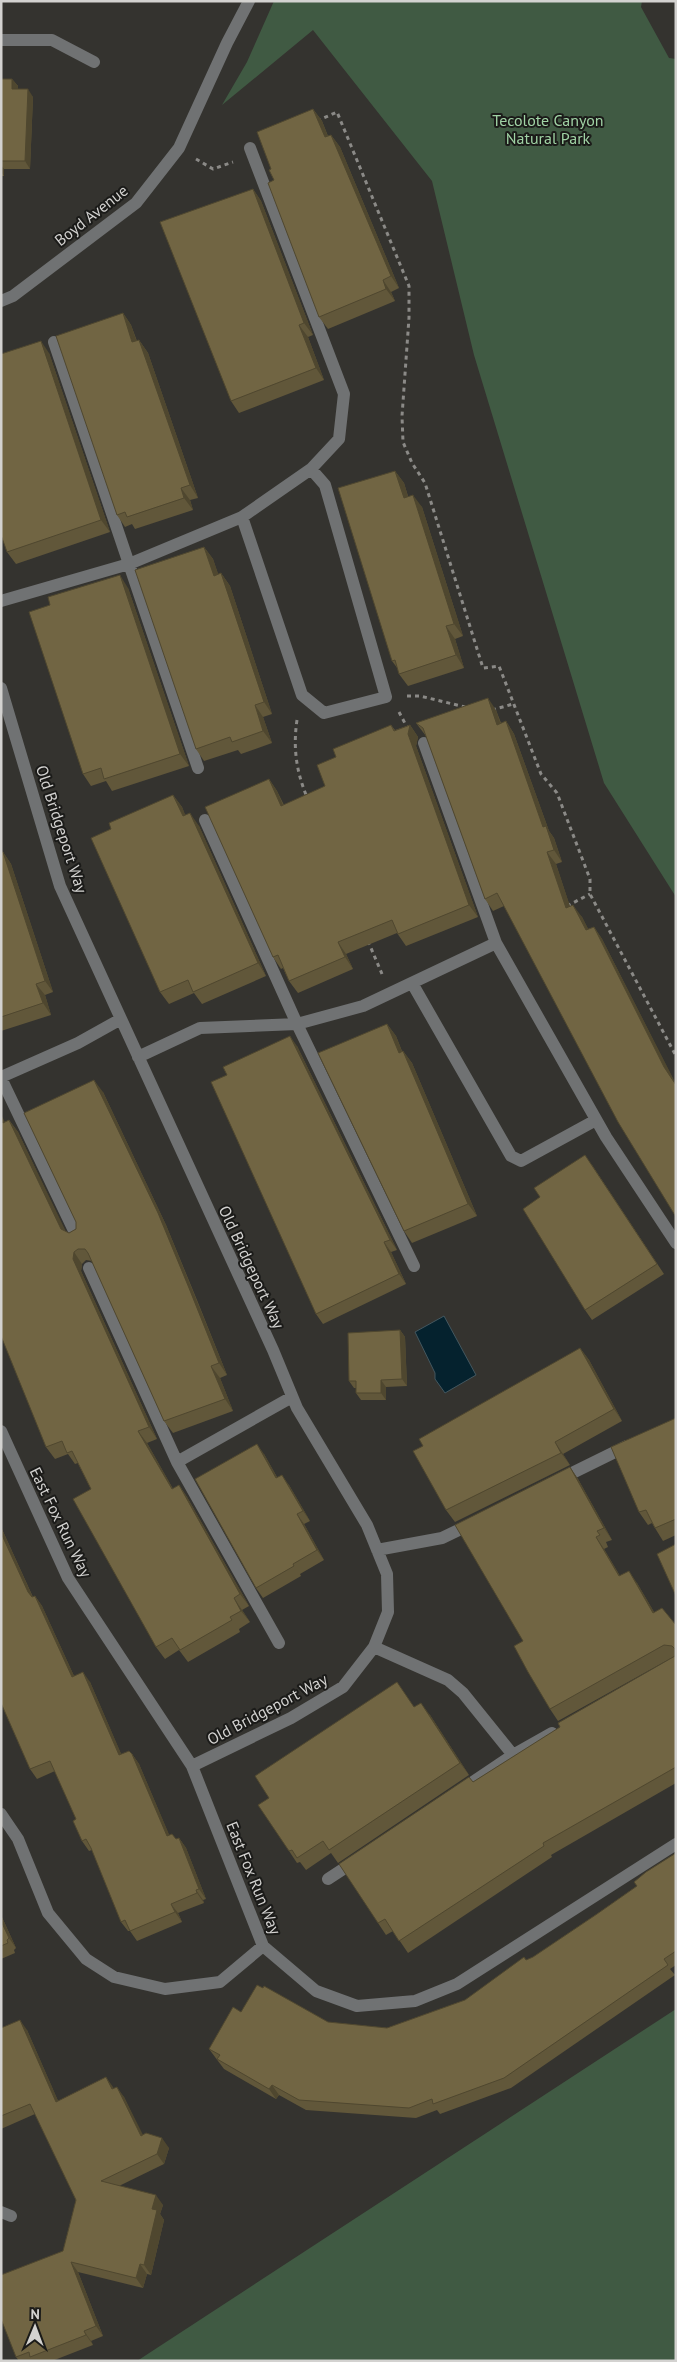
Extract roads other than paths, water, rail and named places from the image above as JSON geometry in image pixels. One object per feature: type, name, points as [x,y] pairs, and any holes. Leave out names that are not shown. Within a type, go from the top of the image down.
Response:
[{"type":"street","name":"Boyd Avenue","points":[[1,300],[13,296],[136,203],[179,148],[227,43],[249,1]]},
{"type":"street","points":[[1,40],[52,40],[94,62]]},
{"type":"street","points":[[1,601],[128,564],[242,517],[311,469],[339,439],[344,394],[250,148]]},
{"type":"street","points":[[54,342],[198,768]]},
{"type":"street","points":[[242,517],[302,695],[324,713],[386,697],[325,485],[311,469]]},
{"type":"street","name":"Old Bridgeport Way","points":[[1,688],[60,886],[297,1408],[367,1525],[388,1574],[388,1612],[374,1647],[343,1687],[291,1718],[192,1766]]},
{"type":"street","points":[[424,744],[496,943],[596,1120],[676,1243]]},
{"type":"street","points":[[205,820],[297,1024],[414,1266]]},
{"type":"street","points":[[138,1057],[200,1028],[297,1024],[363,1006],[496,943]]},
{"type":"street","points":[[412,983],[511,1156],[521,1161],[596,1120]]},
{"type":"street","points":[[77,1237],[1,1077],[78,1042],[121,1019]]},
{"type":"street","points":[[89,1268],[177,1462],[279,1643]]},
{"type":"street","points":[[177,1462],[292,1397]]},
{"type":"street","name":"East Fox Run Way","points":[[1,1431],[68,1578],[192,1766],[264,1946],[316,1991],[357,2006],[415,2001],[457,1984],[676,1844]]},
{"type":"street","points":[[546,1486],[641,1438]]},
{"type":"street","points":[[377,1550],[442,1538],[486,1517]]},
{"type":"street","points":[[374,1647],[448,1680],[463,1693],[513,1755]]},
{"type":"street","points":[[449,1798],[513,1755],[564,1726]]},
{"type":"street","points":[[1,1814],[18,1839],[48,1913],[86,1959],[114,1977],[165,1989],[220,1982],[264,1946]]},
{"type":"street","points":[[328,1879],[368,1852]]},
{"type":"water","points":[[444,1316],[476,1375],[445,1393],[435,1379],[435,1373],[415,1332]]},
{"type":"park label","name":"Tecolote Canyon Natural Park","points":[[548,129]]}]
